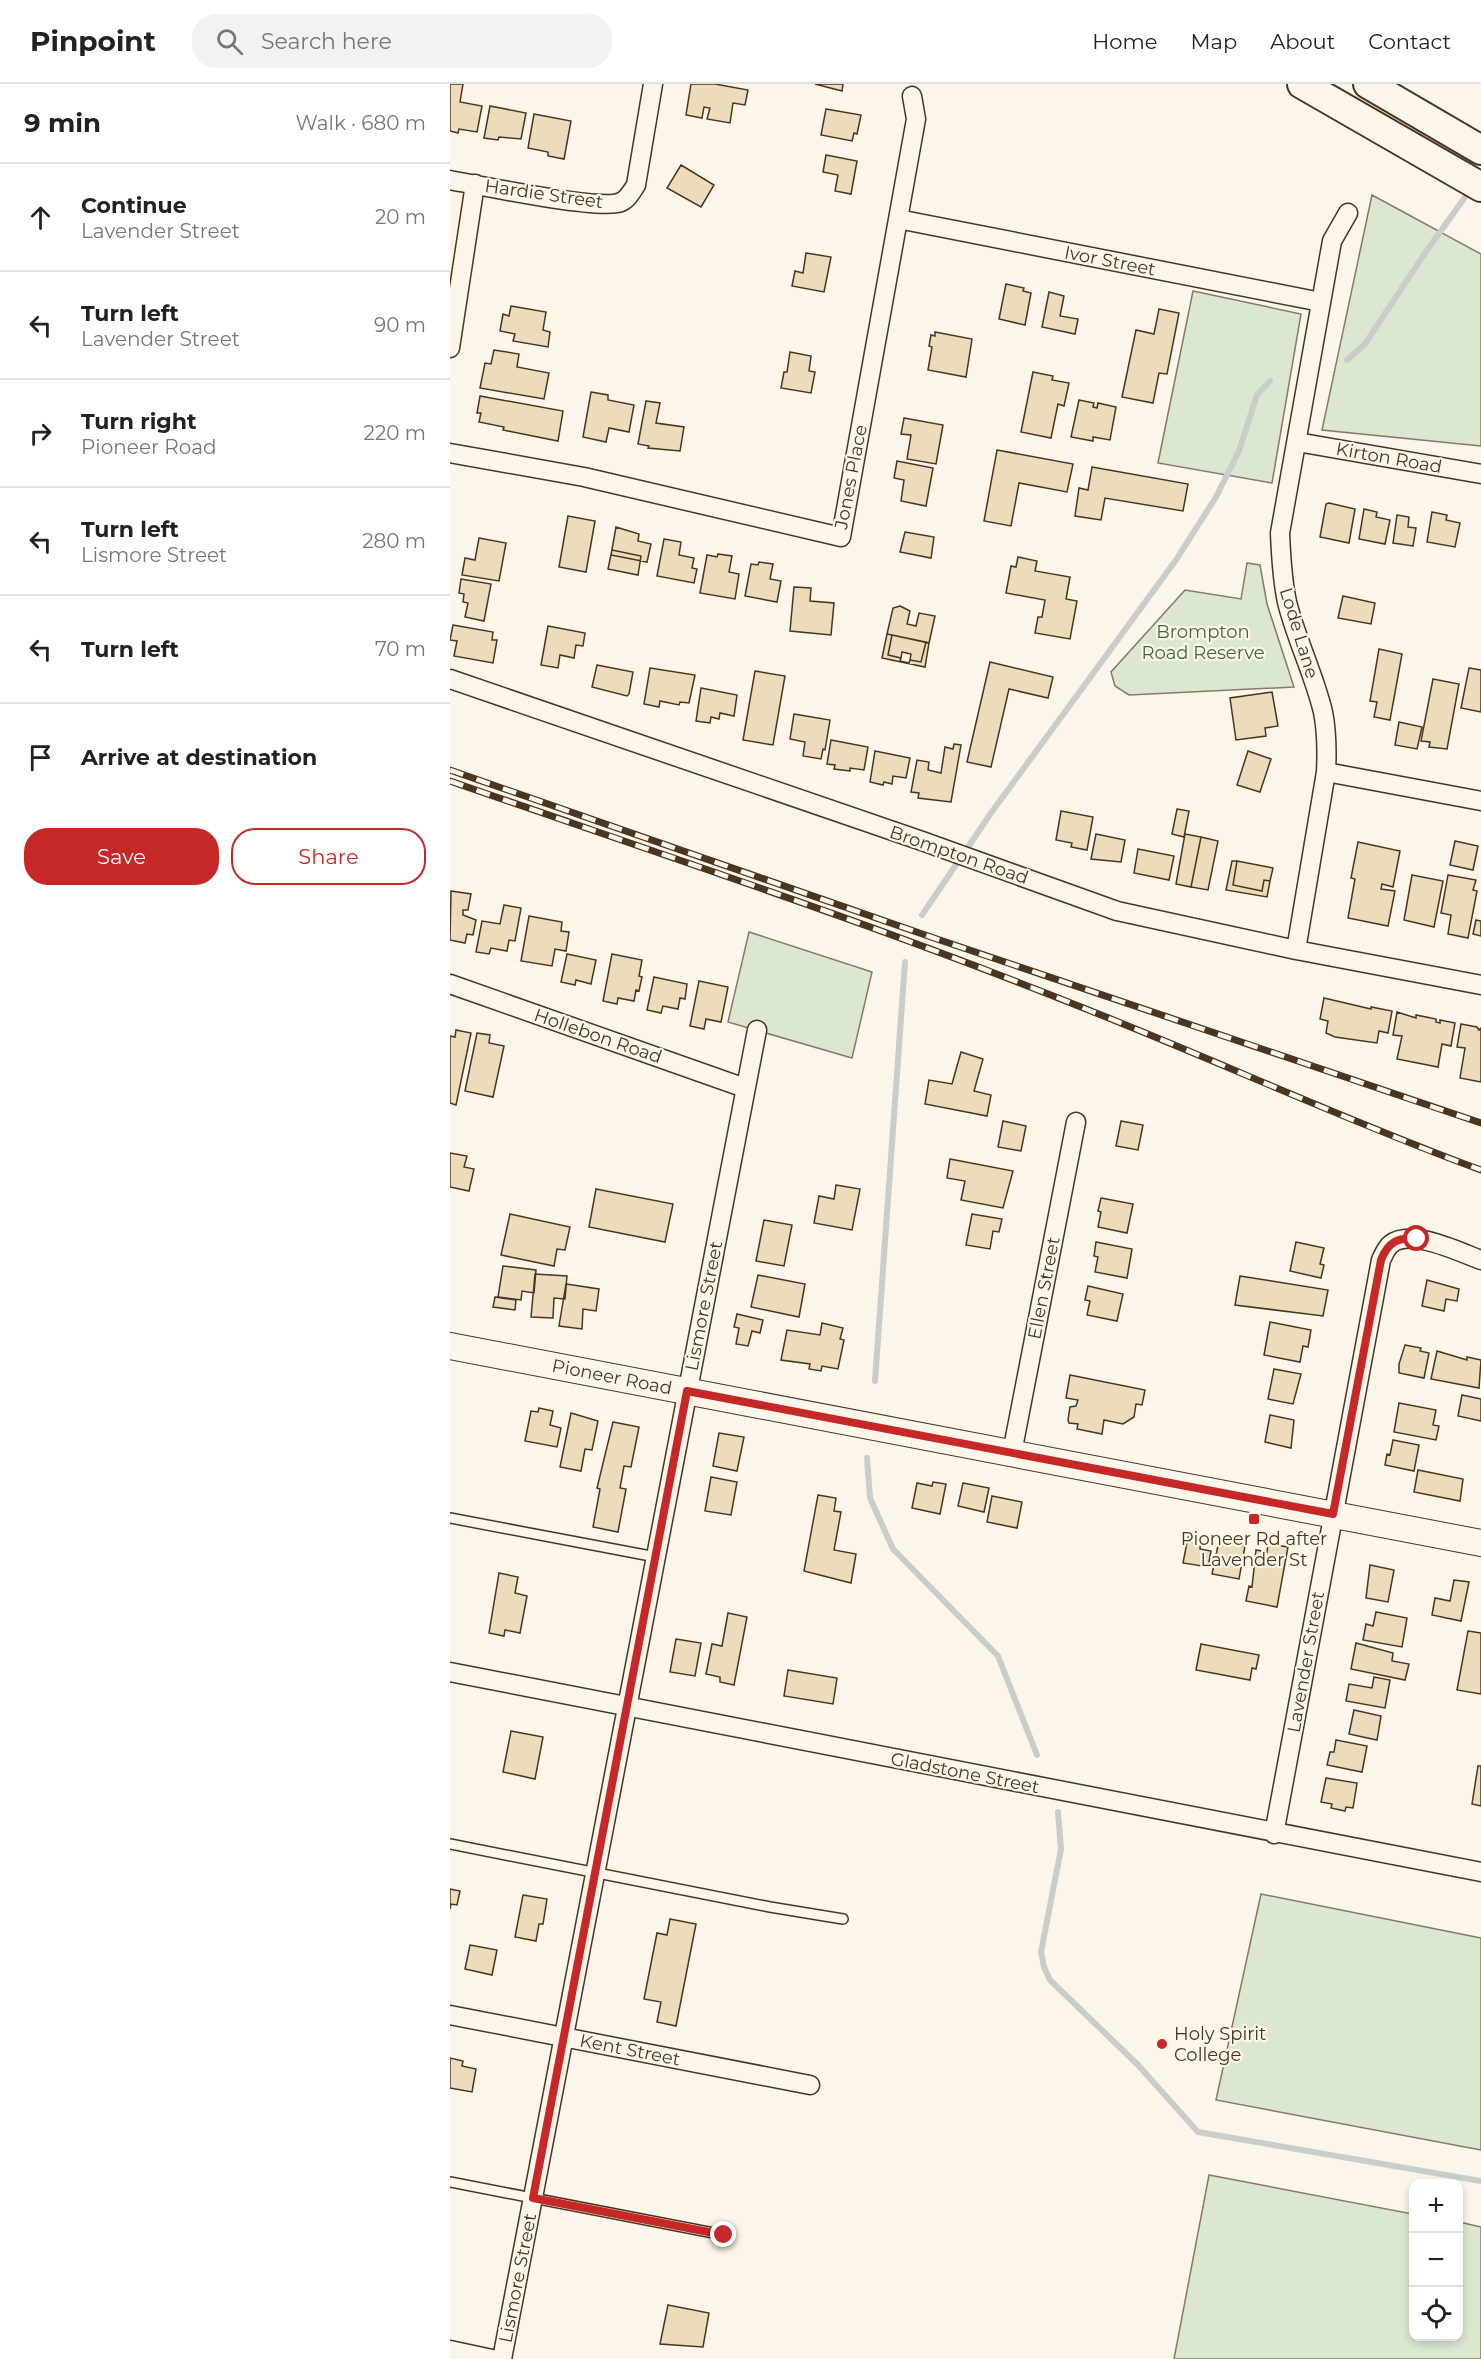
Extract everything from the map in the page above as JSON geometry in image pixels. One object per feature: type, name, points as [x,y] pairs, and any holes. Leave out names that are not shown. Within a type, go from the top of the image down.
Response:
[{"type":"main road","points":[[1302,84],[1481,187]]},
{"type":"main road","points":[[1368,84],[1481,150]]},
{"type":"main road","name":"Pioneer Road","points":[[450,1346],[1481,1543]]},
{"type":"street","name":"Hardie Street","points":[[450,180],[591,204],[619,204],[627,198],[636,185],[653,84]]},
{"type":"street","name":"Jones Place","points":[[450,453],[584,477],[841,537],[916,119],[912,96]]},
{"type":"street","points":[[450,348],[475,184]]},
{"type":"street","name":"Lode Lane","points":[[1296,950],[1326,772],[1327,742],[1323,713],[1288,604],[1281,572],[1280,533],[1332,241],[1348,213]]},
{"type":"street","name":"Ivor Street","points":[[898,219],[1321,302]]},
{"type":"street","name":"Kirton Road","points":[[1297,442],[1481,474]]},
{"type":"street","name":"Brompton Road","points":[[450,679],[1117,910],[1296,950],[1481,985]]},
{"type":"street","points":[[1326,772],[1481,801]]},
{"type":"street","name":"Hollebon Road","points":[[450,984],[746,1088]]},
{"type":"street","name":"Lismore Street","points":[[502,2359],[757,1030]]},
{"type":"street","name":"Ellen Street","points":[[1011,1453],[1076,1122]]},
{"type":"street","name":"Lavender Street","points":[[1274,1834],[1381,1260],[1388,1246],[1398,1239],[1407,1238],[1424,1240],[1481,1260]]},
{"type":"street","name":"Gladstone Street","points":[[450,1672],[1274,1834],[1481,1872]]},
{"type":"street","name":"Kent Street","points":[[450,2015],[810,2085]]},
{"type":"street","points":[[450,2350],[492,2359]]},
{"type":"lane","points":[[450,1518],[656,1557]]},
{"type":"lane","points":[[450,1844],[770,1907],[843,1919]]},
{"type":"lane","points":[[450,2182],[724,2235]]},
{"type":"green space","points":[[1372,195],[1481,254],[1481,446],[1322,430]]},
{"type":"green space","points":[[1193,291],[1301,314],[1272,483],[1158,463]]},
{"type":"green space","name":"Brompton Road Reserve","points":[[1247,563],[1260,565],[1267,604],[1294,687],[1129,695],[1115,686],[1111,672],[1185,590],[1241,599]]},
{"type":"green space","points":[[749,932],[872,972],[852,1058],[728,1022]]},
{"type":"green space","points":[[1261,1894],[1481,1938],[1481,2150],[1216,2100]]},
{"type":"green space","points":[[1209,2175],[1409,2213],[1409,2341],[1463,2341],[1463,2223],[1481,2227],[1481,2359],[1174,2359]]},
{"type":"building","points":[[450,84],[463,84],[460,102],[482,106],[477,132],[459,129],[458,133],[450,131]]},
{"type":"building","points":[[691,84],[715,84],[748,90],[745,105],[733,103],[730,123],[707,119],[710,108],[704,107],[702,118],[686,115]]},
{"type":"building","points":[[815,84],[843,84],[842,91]]},
{"type":"building","points":[[490,106],[526,113],[521,139],[484,138]]},
{"type":"building","points":[[826,109],[861,115],[857,134],[854,133],[852,141],[821,135]]},
{"type":"building","points":[[534,114],[571,121],[564,159],[548,156],[548,152],[528,148]]},
{"type":"building","points":[[826,155],[857,161],[851,194],[835,191],[838,175],[823,172]]},
{"type":"building","points":[[681,165],[714,185],[701,207],[667,188]]},
{"type":"building","points":[[806,253],[831,257],[824,292],[792,286],[795,271],[803,273]]},
{"type":"building","points":[[1006,284],[1024,288],[1023,291],[1031,293],[1025,325],[999,319]]},
{"type":"building","points":[[1049,292],[1064,296],[1060,316],[1078,319],[1075,334],[1042,327]]},
{"type":"building","points":[[511,306],[546,312],[543,330],[550,332],[548,347],[513,341],[515,334],[500,331],[503,314],[509,316]]},
{"type":"building","points":[[1159,309],[1179,313],[1167,374],[1159,373],[1153,403],[1122,397],[1136,330],[1154,334]]},
{"type":"building","points":[[935,332],[972,339],[966,377],[928,370],[932,347],[929,346],[931,335],[935,336]]},
{"type":"building","points":[[494,350],[519,354],[517,367],[549,373],[544,399],[480,388],[485,363],[491,364]]},
{"type":"building","points":[[790,352],[811,356],[809,371],[815,372],[811,393],[781,388],[784,372],[787,372]]},
{"type":"building","points":[[1033,372],[1053,376],[1052,380],[1069,383],[1064,406],[1058,404],[1051,438],[1021,432]]},
{"type":"building","points":[[591,392],[608,395],[608,400],[634,405],[629,432],[609,428],[606,442],[583,437]]},
{"type":"building","points":[[480,396],[563,411],[558,441],[503,430],[504,427],[479,422],[481,413],[477,413]]},
{"type":"building","points":[[1079,400],[1094,403],[1093,407],[1097,408],[1098,403],[1116,407],[1110,440],[1093,437],[1093,441],[1071,437]]},
{"type":"building","points":[[646,401],[660,403],[656,423],[684,427],[680,451],[648,448],[649,446],[638,444]]},
{"type":"building","points":[[904,418],[943,425],[936,464],[907,459],[911,435],[901,434]]},
{"type":"building","points":[[997,450],[1073,464],[1067,492],[1019,483],[1011,526],[984,521]]},
{"type":"building","points":[[897,461],[933,468],[926,506],[901,501],[904,480],[894,478]]},
{"type":"building","points":[[1092,467],[1188,484],[1183,511],[1105,498],[1101,520],[1075,516],[1079,488],[1088,490]]},
{"type":"building","points":[[1326,504],[1355,509],[1349,543],[1320,537]]},
{"type":"building","points":[[1364,509],[1377,512],[1376,517],[1390,520],[1385,544],[1359,539]]},
{"type":"building","points":[[1432,512],[1447,515],[1446,520],[1460,523],[1455,547],[1427,542]]},
{"type":"building","points":[[1397,515],[1409,517],[1408,527],[1416,528],[1413,546],[1393,543]]},
{"type":"building","points":[[568,516],[595,521],[586,572],[559,567]]},
{"type":"building","points":[[616,527],[639,534],[638,541],[651,544],[647,562],[611,555]]},
{"type":"building","points":[[905,532],[934,537],[931,558],[900,552]]},
{"type":"building","points":[[479,538],[506,543],[499,581],[462,575],[465,558],[475,560]]},
{"type":"building","points":[[664,539],[681,542],[679,555],[694,558],[692,568],[697,569],[694,583],[657,576]]},
{"type":"building","points":[[612,550],[641,556],[638,575],[608,569]]},
{"type":"building","points":[[718,554],[732,556],[729,572],[739,574],[735,599],[700,593],[707,555],[717,557]]},
{"type":"building","points":[[1018,557],[1037,561],[1035,571],[1070,577],[1066,599],[1077,601],[1070,639],[1035,633],[1038,617],[1042,617],[1045,600],[1006,593],[1011,566],[1016,567]]},
{"type":"building","points":[[759,562],[773,564],[770,579],[781,581],[777,602],[745,596],[751,564],[758,565]]},
{"type":"building","points":[[461,579],[491,584],[484,621],[465,617],[468,603],[463,602],[464,594],[459,593]]},
{"type":"building","points":[[794,587],[811,588],[810,601],[834,603],[831,635],[790,631]]},
{"type":"building","points":[[1343,596],[1375,603],[1371,624],[1338,618]]},
{"type":"building","points":[[900,606],[910,611],[907,624],[916,626],[919,613],[935,616],[929,643],[887,634],[893,608]]},
{"type":"building","points":[[453,625],[493,632],[492,640],[497,640],[493,663],[454,656],[457,641],[450,640]]},
{"type":"building","points":[[548,626],[585,633],[583,646],[576,645],[574,658],[560,655],[558,668],[541,665]]},
{"type":"building","points":[[887,634],[892,635],[888,655],[901,658],[900,661],[909,663],[910,660],[921,662],[926,642],[929,643],[925,667],[882,658]]},
{"type":"building","points":[[892,635],[926,642],[921,662],[910,660],[911,654],[902,652],[901,658],[888,655]]},
{"type":"building","points":[[1379,649],[1402,654],[1390,720],[1374,717],[1377,702],[1370,701]]},
{"type":"building","points":[[990,662],[1053,677],[1048,698],[1009,689],[991,767],[967,762]]},
{"type":"building","points":[[597,665],[633,672],[629,694],[627,696],[592,687]]},
{"type":"building","points":[[650,668],[695,675],[689,703],[680,702],[679,705],[660,701],[659,707],[644,704]]},
{"type":"building","points":[[1469,668],[1481,670],[1481,712],[1461,708]]},
{"type":"building","points":[[755,671],[785,676],[773,745],[743,740]]},
{"type":"building","points":[[1433,679],[1459,684],[1447,749],[1429,747],[1430,742],[1421,741]]},
{"type":"building","points":[[701,688],[737,695],[734,716],[720,713],[719,719],[711,717],[710,723],[696,721]]},
{"type":"building","points":[[1272,692],[1278,726],[1265,728],[1266,736],[1236,740],[1230,698]]},
{"type":"building","points":[[794,714],[830,720],[825,750],[823,749],[821,759],[803,756],[805,742],[790,739]]},
{"type":"building","points":[[1399,722],[1422,727],[1417,749],[1395,745]]},
{"type":"building","points":[[831,740],[868,747],[864,770],[834,769],[835,765],[827,764]]},
{"type":"building","points":[[954,744],[961,745],[951,802],[918,798],[919,793],[911,792],[917,760],[929,762],[928,770],[941,773],[945,747],[953,749]]},
{"type":"building","points":[[875,751],[910,758],[906,778],[893,776],[892,784],[884,782],[883,785],[870,782]]},
{"type":"building","points":[[1248,751],[1271,759],[1260,792],[1237,785]]},
{"type":"building","points":[[1177,809],[1189,811],[1184,837],[1172,834]]},
{"type":"building","points":[[1061,811],[1093,817],[1087,850],[1071,847],[1072,843],[1056,840]]},
{"type":"building","points":[[1096,834],[1125,840],[1121,862],[1091,859]]},
{"type":"building","points":[[1185,834],[1201,837],[1191,887],[1176,884]]},
{"type":"building","points":[[1201,837],[1218,841],[1208,890],[1191,887]]},
{"type":"building","points":[[1455,841],[1478,846],[1473,870],[1450,865]]},
{"type":"building","points":[[1358,842],[1400,851],[1393,887],[1382,884],[1381,889],[1395,891],[1388,926],[1348,918],[1355,879],[1351,878]]},
{"type":"building","points":[[1138,849],[1174,856],[1169,880],[1134,873]]},
{"type":"building","points":[[1232,861],[1237,861],[1233,885],[1262,891],[1264,880],[1270,881],[1267,897],[1226,890]]},
{"type":"building","points":[[1237,861],[1273,868],[1270,881],[1264,880],[1262,891],[1233,885]]},
{"type":"building","points":[[1412,875],[1443,881],[1434,927],[1404,920]]},
{"type":"building","points":[[1448,875],[1476,880],[1473,890],[1477,891],[1468,938],[1448,934],[1451,915],[1441,913]]},
{"type":"building","points":[[451,891],[471,894],[468,910],[463,910],[463,915],[476,920],[473,935],[467,934],[465,943],[450,940]]},
{"type":"building","points":[[504,905],[521,908],[515,941],[509,940],[507,951],[491,948],[489,954],[476,952],[482,921],[500,924]]},
{"type":"building","points":[[529,916],[562,922],[561,931],[569,932],[566,951],[555,949],[552,966],[521,961]]},
{"type":"building","points":[[1476,920],[1481,921],[1481,936],[1473,934]]},
{"type":"building","points":[[567,954],[596,960],[591,984],[576,980],[575,985],[561,982]]},
{"type":"building","points":[[612,954],[642,960],[639,976],[642,977],[634,1001],[618,998],[617,1004],[603,1001]]},
{"type":"building","points":[[654,977],[687,984],[685,999],[680,998],[678,1009],[663,1006],[661,1013],[647,1010]]},
{"type":"building","points":[[699,981],[728,987],[721,1022],[706,1019],[704,1029],[690,1026]]},
{"type":"building","points":[[1324,998],[1371,1009],[1371,1007],[1392,1011],[1388,1033],[1379,1031],[1377,1043],[1335,1037],[1326,1033],[1328,1021],[1320,1019]]},
{"type":"building","points":[[1397,1012],[1416,1018],[1416,1015],[1436,1019],[1436,1022],[1440,1023],[1440,1020],[1455,1023],[1451,1046],[1442,1044],[1438,1067],[1397,1059],[1402,1036],[1393,1035]]},
{"type":"building","points":[[1461,1024],[1477,1027],[1479,1030],[1481,1028],[1481,1082],[1460,1078],[1465,1048],[1457,1047]]},
{"type":"building","points":[[456,1030],[471,1033],[456,1105],[450,1103],[450,1036],[455,1037]]},
{"type":"building","points":[[477,1033],[490,1035],[489,1043],[504,1046],[493,1097],[465,1091]]},
{"type":"building","points":[[961,1052],[983,1059],[974,1091],[991,1095],[987,1116],[925,1104],[929,1080],[952,1084]]},
{"type":"building","points":[[1003,1121],[1026,1126],[1021,1151],[998,1147]]},
{"type":"building","points":[[1121,1121],[1143,1125],[1138,1150],[1116,1146]]},
{"type":"building","points":[[450,1153],[467,1156],[464,1167],[474,1169],[469,1191],[450,1187]]},
{"type":"building","points":[[950,1159],[1013,1171],[1003,1208],[961,1200],[965,1181],[947,1178]]},
{"type":"building","points":[[836,1185],[860,1189],[852,1230],[814,1223],[819,1196],[834,1199]]},
{"type":"building","points":[[596,1189],[673,1204],[665,1242],[589,1227]]},
{"type":"building","points":[[1101,1198],[1133,1204],[1127,1233],[1098,1227]]},
{"type":"building","points":[[510,1214],[570,1227],[565,1250],[557,1249],[554,1266],[501,1255]]},
{"type":"building","points":[[972,1214],[1002,1219],[999,1232],[993,1231],[990,1249],[966,1245]]},
{"type":"building","points":[[764,1220],[792,1225],[784,1266],[756,1261]]},
{"type":"building","points":[[1096,1242],[1132,1249],[1127,1278],[1095,1272],[1098,1257],[1094,1256]]},
{"type":"building","points":[[1296,1242],[1324,1248],[1320,1264],[1324,1265],[1321,1278],[1290,1271]]},
{"type":"building","points":[[503,1266],[536,1270],[534,1293],[522,1291],[521,1300],[498,1297]]},
{"type":"building","points":[[535,1274],[567,1276],[565,1299],[554,1298],[553,1318],[531,1317]]},
{"type":"building","points":[[758,1275],[805,1284],[799,1317],[751,1307]]},
{"type":"building","points":[[1240,1276],[1328,1290],[1323,1316],[1235,1305]]},
{"type":"building","points":[[1427,1280],[1459,1289],[1457,1301],[1446,1299],[1444,1311],[1422,1306]]},
{"type":"building","points":[[566,1284],[599,1289],[596,1311],[583,1309],[582,1329],[559,1326]]},
{"type":"building","points":[[1088,1286],[1123,1294],[1117,1321],[1087,1315],[1090,1301],[1085,1300]]},
{"type":"building","points":[[495,1297],[516,1300],[515,1310],[493,1307]]},
{"type":"building","points":[[737,1314],[763,1320],[760,1333],[752,1331],[748,1346],[736,1344],[739,1328],[734,1327]]},
{"type":"building","points":[[1270,1322],[1311,1330],[1308,1347],[1303,1346],[1300,1362],[1264,1355]]},
{"type":"building","points":[[822,1323],[843,1328],[840,1339],[844,1340],[838,1369],[822,1366],[821,1371],[809,1369],[810,1364],[781,1360],[787,1330],[820,1335]]},
{"type":"building","points":[[1405,1345],[1421,1348],[1420,1351],[1429,1353],[1424,1378],[1399,1373],[1399,1364]]},
{"type":"building","points":[[1437,1351],[1467,1360],[1467,1357],[1481,1360],[1479,1388],[1431,1379]]},
{"type":"building","points":[[1274,1369],[1301,1374],[1293,1404],[1268,1399]]},
{"type":"building","points":[[1070,1375],[1145,1390],[1142,1405],[1136,1404],[1134,1417],[1123,1424],[1104,1420],[1102,1434],[1077,1429],[1078,1424],[1069,1423],[1068,1420],[1070,1407],[1076,1406],[1078,1400],[1066,1398]]},
{"type":"building","points":[[1462,1395],[1481,1399],[1481,1421],[1458,1416]]},
{"type":"building","points":[[1399,1403],[1436,1410],[1433,1425],[1439,1426],[1436,1440],[1394,1432]]},
{"type":"building","points":[[539,1408],[553,1411],[550,1425],[561,1428],[557,1447],[525,1441],[531,1411],[538,1412]]},
{"type":"building","points":[[571,1413],[598,1421],[592,1450],[585,1449],[581,1471],[560,1467]]},
{"type":"building","points":[[1270,1415],[1294,1420],[1291,1448],[1265,1442]]},
{"type":"building","points":[[613,1422],[639,1427],[631,1467],[624,1466],[620,1488],[626,1489],[618,1532],[593,1527],[600,1489],[597,1488]]},
{"type":"building","points":[[719,1433],[744,1437],[737,1471],[713,1466]]},
{"type":"building","points":[[1393,1440],[1419,1445],[1414,1471],[1385,1465]]},
{"type":"building","points":[[1418,1470],[1463,1479],[1460,1501],[1414,1492]]},
{"type":"building","points":[[711,1477],[737,1482],[731,1515],[705,1511]]},
{"type":"building","points":[[933,1482],[946,1484],[940,1514],[912,1508],[917,1483],[932,1486]]},
{"type":"building","points":[[963,1483],[989,1488],[984,1512],[958,1506]]},
{"type":"building","points":[[818,1495],[836,1498],[834,1511],[841,1512],[834,1550],[856,1554],[851,1583],[804,1571]]},
{"type":"building","points":[[992,1496],[1022,1502],[1017,1528],[987,1522]]},
{"type":"building","points":[[1188,1537],[1201,1539],[1200,1549],[1211,1551],[1208,1567],[1183,1563]]},
{"type":"building","points":[[1219,1541],[1245,1546],[1239,1579],[1212,1574]]},
{"type":"building","points":[[1268,1544],[1288,1547],[1277,1607],[1246,1601],[1249,1586],[1252,1587],[1256,1550],[1267,1552]]},
{"type":"building","points":[[1370,1565],[1394,1570],[1388,1602],[1366,1598]]},
{"type":"building","points":[[499,1573],[518,1577],[515,1593],[527,1596],[520,1633],[505,1630],[504,1636],[489,1633]]},
{"type":"building","points":[[1454,1580],[1469,1582],[1461,1621],[1432,1615],[1435,1598],[1450,1601]]},
{"type":"building","points":[[1376,1612],[1407,1618],[1402,1647],[1363,1640],[1366,1624],[1373,1626]]},
{"type":"building","points":[[728,1613],[747,1617],[734,1685],[720,1682],[720,1677],[706,1674],[712,1644],[722,1646]]},
{"type":"building","points":[[1468,1631],[1481,1633],[1481,1694],[1457,1690]]},
{"type":"building","points":[[676,1639],[701,1643],[695,1676],[670,1672]]},
{"type":"building","points":[[1356,1643],[1393,1653],[1392,1661],[1409,1664],[1405,1680],[1351,1669]]},
{"type":"building","points":[[1201,1644],[1259,1655],[1256,1669],[1252,1668],[1250,1680],[1196,1670]]},
{"type":"building","points":[[788,1670],[837,1678],[833,1704],[784,1696]]},
{"type":"building","points":[[1374,1677],[1390,1680],[1385,1708],[1346,1701],[1349,1684],[1372,1688]]},
{"type":"building","points":[[1354,1710],[1381,1716],[1377,1740],[1349,1734]]},
{"type":"building","points":[[511,1731],[543,1737],[535,1779],[503,1772]]},
{"type":"building","points":[[1336,1740],[1367,1746],[1362,1772],[1327,1765],[1330,1752],[1334,1752]]},
{"type":"building","points":[[1478,1766],[1481,1766],[1481,1806],[1472,1804]]},
{"type":"building","points":[[1326,1778],[1357,1783],[1353,1808],[1346,1807],[1345,1811],[1331,1808],[1332,1804],[1321,1802]]},
{"type":"building","points":[[450,1889],[460,1891],[457,1905],[451,1904],[450,1909]]},
{"type":"building","points":[[523,1895],[547,1899],[543,1924],[539,1924],[536,1941],[515,1937]]},
{"type":"building","points":[[670,1919],[696,1924],[676,2026],[657,2022],[661,2002],[644,1999],[657,1933],[667,1935]]},
{"type":"building","points":[[470,1945],[497,1950],[492,1975],[465,1969]]},
{"type":"building","points":[[450,2058],[463,2061],[462,2066],[476,2069],[472,2092],[450,2088]]},
{"type":"building","points":[[668,2305],[709,2313],[703,2347],[660,2344]]},
{"type":"waterway","points":[[1347,360],[1365,344],[1468,193]]},
{"type":"waterway","points":[[922,915],[991,813],[1176,560],[1216,497],[1239,451],[1257,395],[1270,381]]},
{"type":"waterway","points":[[875,1381],[905,962]]},
{"type":"waterway","points":[[867,1458],[870,1498],[893,1549],[998,1656],[1037,1755]]},
{"type":"waterway","points":[[1058,1812],[1061,1849],[1041,1952],[1044,1967],[1050,1980],[1138,2065],[1198,2132],[1481,2181]]},
{"type":"railway","points":[[450,770],[931,937],[1481,1123]]},
{"type":"railway","points":[[450,781],[928,948],[1135,1029],[1481,1170]]},
{"type":"place","name":"Pioneer Rd after Lavender St","points":[[1254,1519]]},
{"type":"place","name":"Holy Spirit College","points":[[1162,2044]]},
{"type":"route","points":[[724,2235],[533,2198],[687,1391],[1333,1514],[1381,1260],[1392,1242],[1398,1239],[1417,1239]]}]
